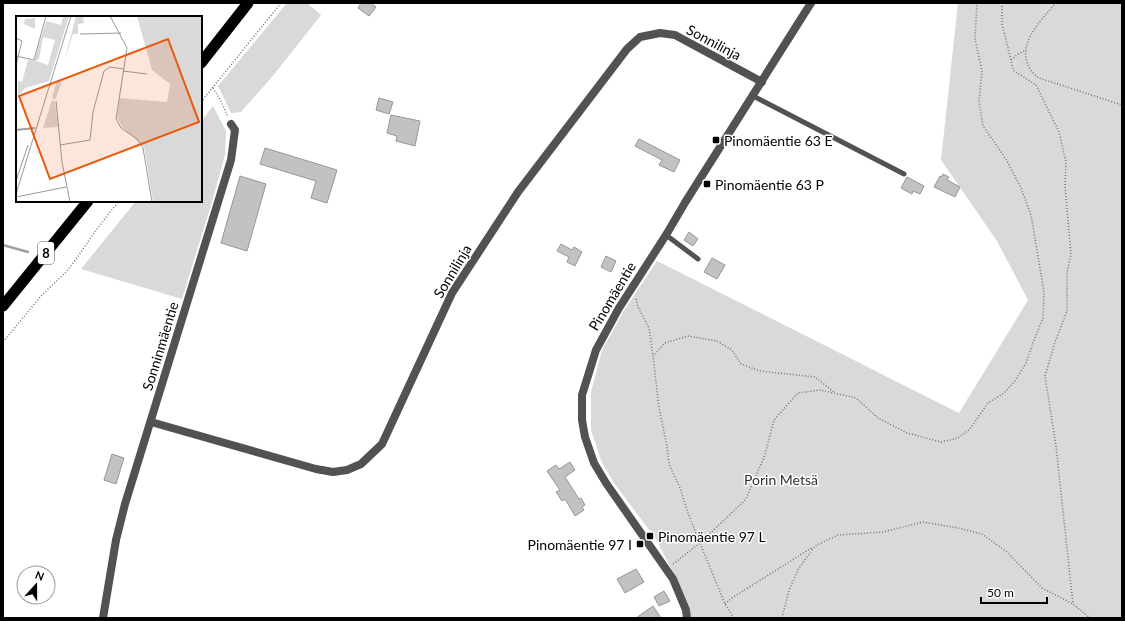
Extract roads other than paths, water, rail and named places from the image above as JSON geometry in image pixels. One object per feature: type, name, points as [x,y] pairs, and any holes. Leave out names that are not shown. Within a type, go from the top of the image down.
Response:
[{"type":"highway","points":[[202,62],[248,3]]},
{"type":"highway","name":"8","points":[[3,306],[87,202]]},
{"type":"street","name":"Pinomäentie","points":[[687,618],[686,610],[673,579],[606,484],[594,464],[584,437],[582,396],[596,350],[632,286],[666,235],[686,200],[811,3]]},
{"type":"street","name":"Sonnilinja","points":[[151,422],[316,469],[333,472],[347,470],[361,464],[382,444],[452,293],[518,192],[628,49],[640,37],[660,33],[675,35],[762,82]]},
{"type":"street","name":"Sonninmäentie","points":[[103,618],[116,540],[125,504],[231,160],[235,130],[231,124]]},
{"type":"lane","points":[[753,96],[904,174]]},
{"type":"lane","points":[[666,235],[698,259]]},
{"type":"waterway","points":[[3,245],[28,252]]},
{"type":"place","name":"Pinomäentie 63 E","points":[[716,140]]},
{"type":"place","name":"Pinomäentie 63 P","points":[[707,184]]},
{"type":"place","name":"Pinomäentie 97 L","points":[[650,536]]},
{"type":"place","name":"Pinomäentie 97 I","points":[[640,544]]},
{"type":"park label","name":"Porin Metsä","points":[[781,479]]}]
